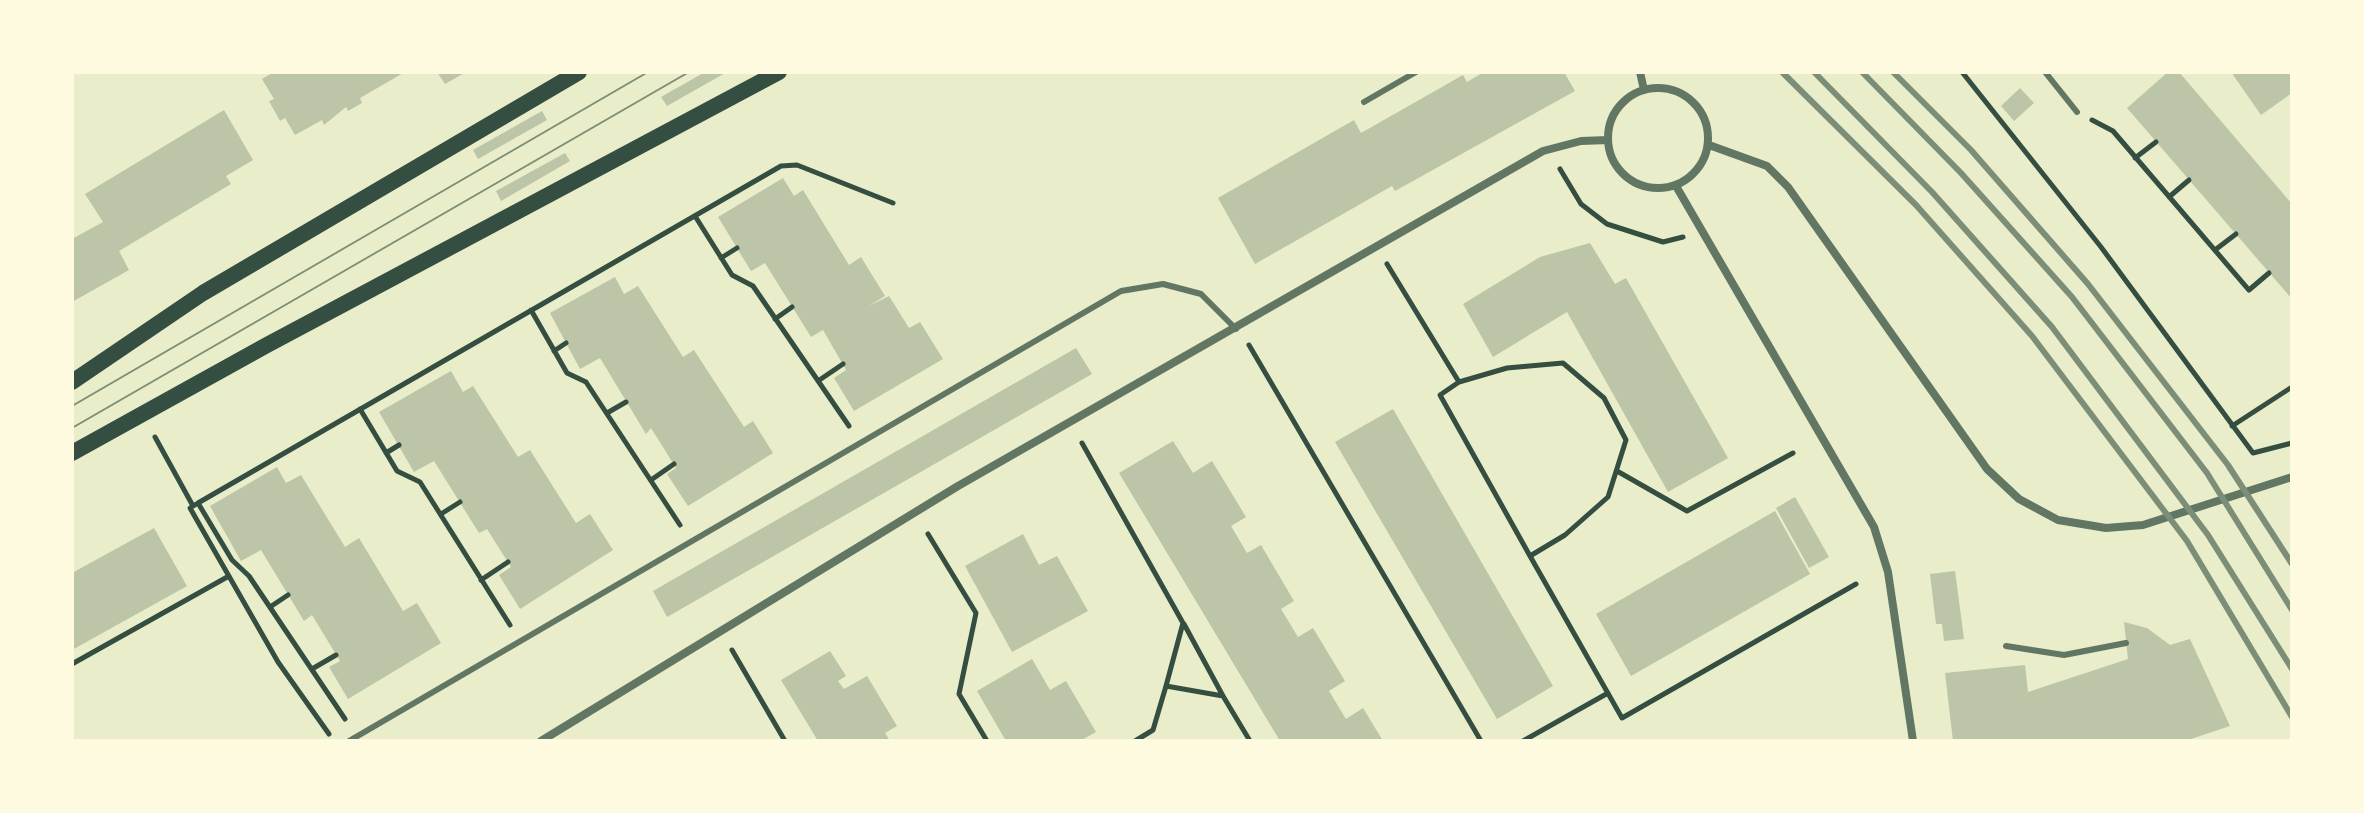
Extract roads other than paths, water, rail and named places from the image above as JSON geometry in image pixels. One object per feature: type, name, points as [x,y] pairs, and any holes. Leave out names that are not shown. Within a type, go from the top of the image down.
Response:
[{"type":"main road","points":[[72,382],[203,293],[579,72]]},
{"type":"main road","points":[[72,453],[253,352],[779,72]]},
{"type":"street","points":[[1640,72],[1644,90]]},
{"type":"street","points":[[1670,88],[1695,102],[1706,121],[1709,145],[1704,161],[1693,175],[1676,186],[1648,188],[1626,177],[1615,165],[1608,140],[1614,114],[1625,100],[1644,90],[1670,88]]},
{"type":"street","points":[[541,741],[958,486],[1543,151],[1581,141],[1608,140]]},
{"type":"street","points":[[1709,145],[1767,166],[1788,187],[1987,469],[2019,499],[2058,520],[2106,528],[2143,525],[2292,477]]},
{"type":"street","points":[[1676,186],[1874,527],[1888,572],[1913,741]]},
{"type":"lane","points":[[1364,102],[1416,72]]},
{"type":"lane","points":[[2045,72],[2077,112]]},
{"type":"lane","points":[[349,741],[1121,291],[1163,284],[1201,294],[1236,329]]},
{"type":"lane","points":[[2006,646],[2064,655],[2126,643]]},
{"type":"tram line","points":[[72,406],[648,72]]},
{"type":"tram line","points":[[72,428],[689,72]]},
{"type":"railway","points":[[1782,72],[1916,205],[2032,336],[2187,541],[2292,717]]},
{"type":"railway","points":[[1814,72],[1932,192],[2052,327],[2208,535],[2292,669]]},
{"type":"railway","points":[[1862,72],[1961,173],[2072,297],[2207,473],[2292,610]]},
{"type":"railway","points":[[1893,72],[1971,150],[2088,284],[2228,465],[2292,564]]}]
